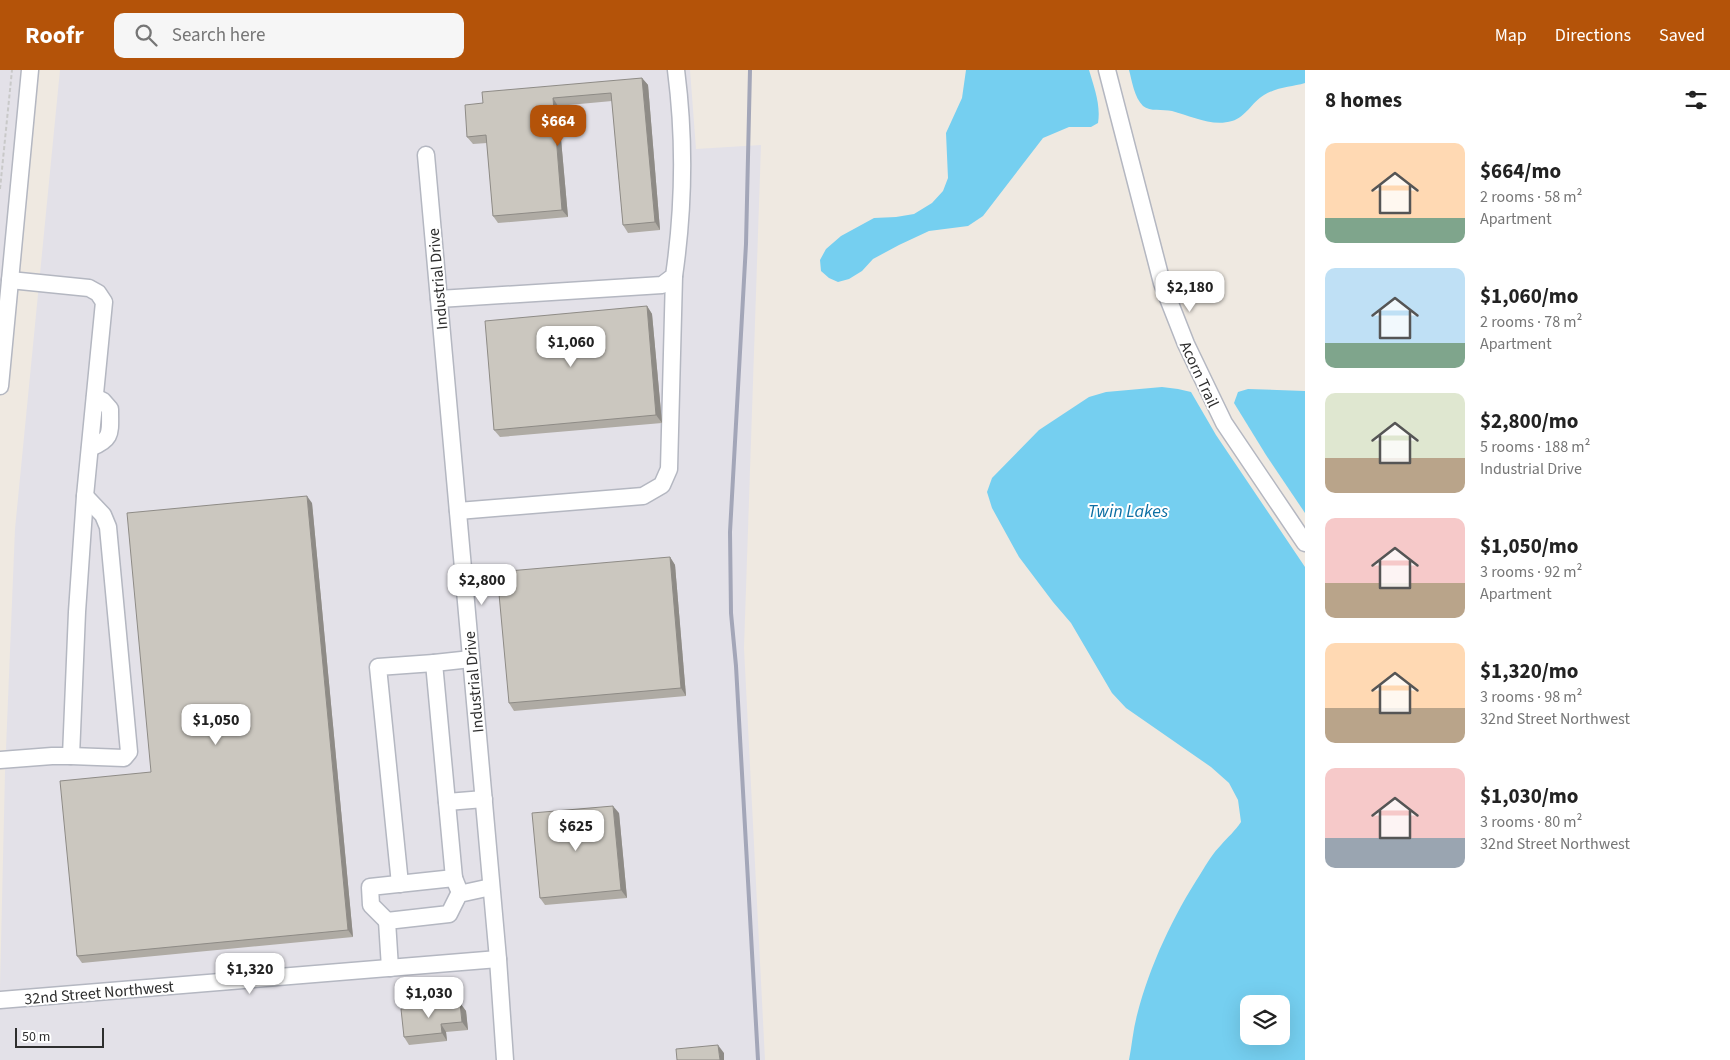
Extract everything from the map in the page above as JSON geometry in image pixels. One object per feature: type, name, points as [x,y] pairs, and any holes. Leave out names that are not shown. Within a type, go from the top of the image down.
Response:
[{"type":"street","points":[[0,386],[30,70]]},
{"type":"street","points":[[458,511],[643,496],[662,485],[669,469],[674,276],[680,233],[683,178],[676,70]]},
{"type":"street","name":"Acorn Trail","points":[[1107,70],[1162,283],[1186,344],[1224,423],[1305,543]]},
{"type":"street","name":"Industrial Drive","points":[[426,156],[492,887],[505,1060]]},
{"type":"street","points":[[439,299],[662,285],[674,276]]},
{"type":"street","points":[[10,280],[89,288],[98,293],[104,302],[85,496],[77,612],[72,756]]},
{"type":"street","points":[[0,760],[52,756],[115,759],[124,758],[130,752],[108,527],[103,515],[85,496]]},
{"type":"street","points":[[400,884],[378,667],[471,660]]},
{"type":"street","points":[[387,921],[449,914],[457,886],[434,663]]},
{"type":"street","points":[[447,802],[484,799]]},
{"type":"street","points":[[390,968],[387,921],[371,906],[370,887],[400,884],[492,887]]},
{"type":"street","name":"32nd Street Northwest","points":[[0,1000],[498,959]]},
{"type":"path","points":[[0,189],[12,70]]},
{"type":"shaded area","points":[[0,70],[22,70],[0,305]]},
{"type":"shaded area","points":[[60,70],[690,70],[696,149],[761,145],[744,648],[765,1060],[0,1060],[5,773],[15,529]]},
{"type":"water","points":[[966,70],[1089,70],[1098,103],[1098,123],[1091,127],[1069,127],[1043,138],[983,216],[968,226],[929,231],[873,259],[862,271],[849,279],[838,282],[829,278],[821,271],[820,260],[826,249],[841,236],[874,218],[914,214],[932,203],[943,191],[948,178],[946,133],[962,98]]},
{"type":"water","points":[[1129,70],[1305,70],[1305,83],[1269,92],[1237,119],[1217,123],[1172,111],[1146,108],[1137,98]]},
{"type":"water","name":"Twin Lakes","points":[[1162,387],[1191,392],[1216,435],[1305,567],[1305,1060],[1129,1060],[1134,1026],[1142,996],[1163,941],[1181,906],[1215,851],[1241,822],[1238,800],[1229,783],[1211,767],[1126,708],[1112,693],[1071,623],[1019,557],[992,508],[987,492],[992,478],[1039,430],[1089,397],[1106,392]]},
{"type":"water","points":[[1248,389],[1305,391],[1305,513],[1234,403],[1238,392]]},
{"type":"building","points":[[642,78],[655,222],[623,225],[611,93],[553,98],[562,210],[493,216],[486,135],[467,137],[465,105],[483,103],[482,92]]},
{"type":"building","points":[[647,306],[656,415],[494,430],[485,321]]},
{"type":"building","points":[[307,496],[348,930],[77,956],[60,781],[151,772],[127,513]]},
{"type":"building","points":[[670,557],[681,688],[509,703],[497,572]]},
{"type":"building","points":[[613,806],[621,890],[540,898],[532,813]]},
{"type":"building","points":[[460,1003],[462,1022],[441,1024],[442,1033],[404,1037],[401,1009]]},
{"type":"building","points":[[718,1045],[720,1060],[677,1060],[676,1049]]},
{"type":"railway","points":[[750,70],[746,244],[730,532],[731,613],[736,666],[758,1060]]}]
